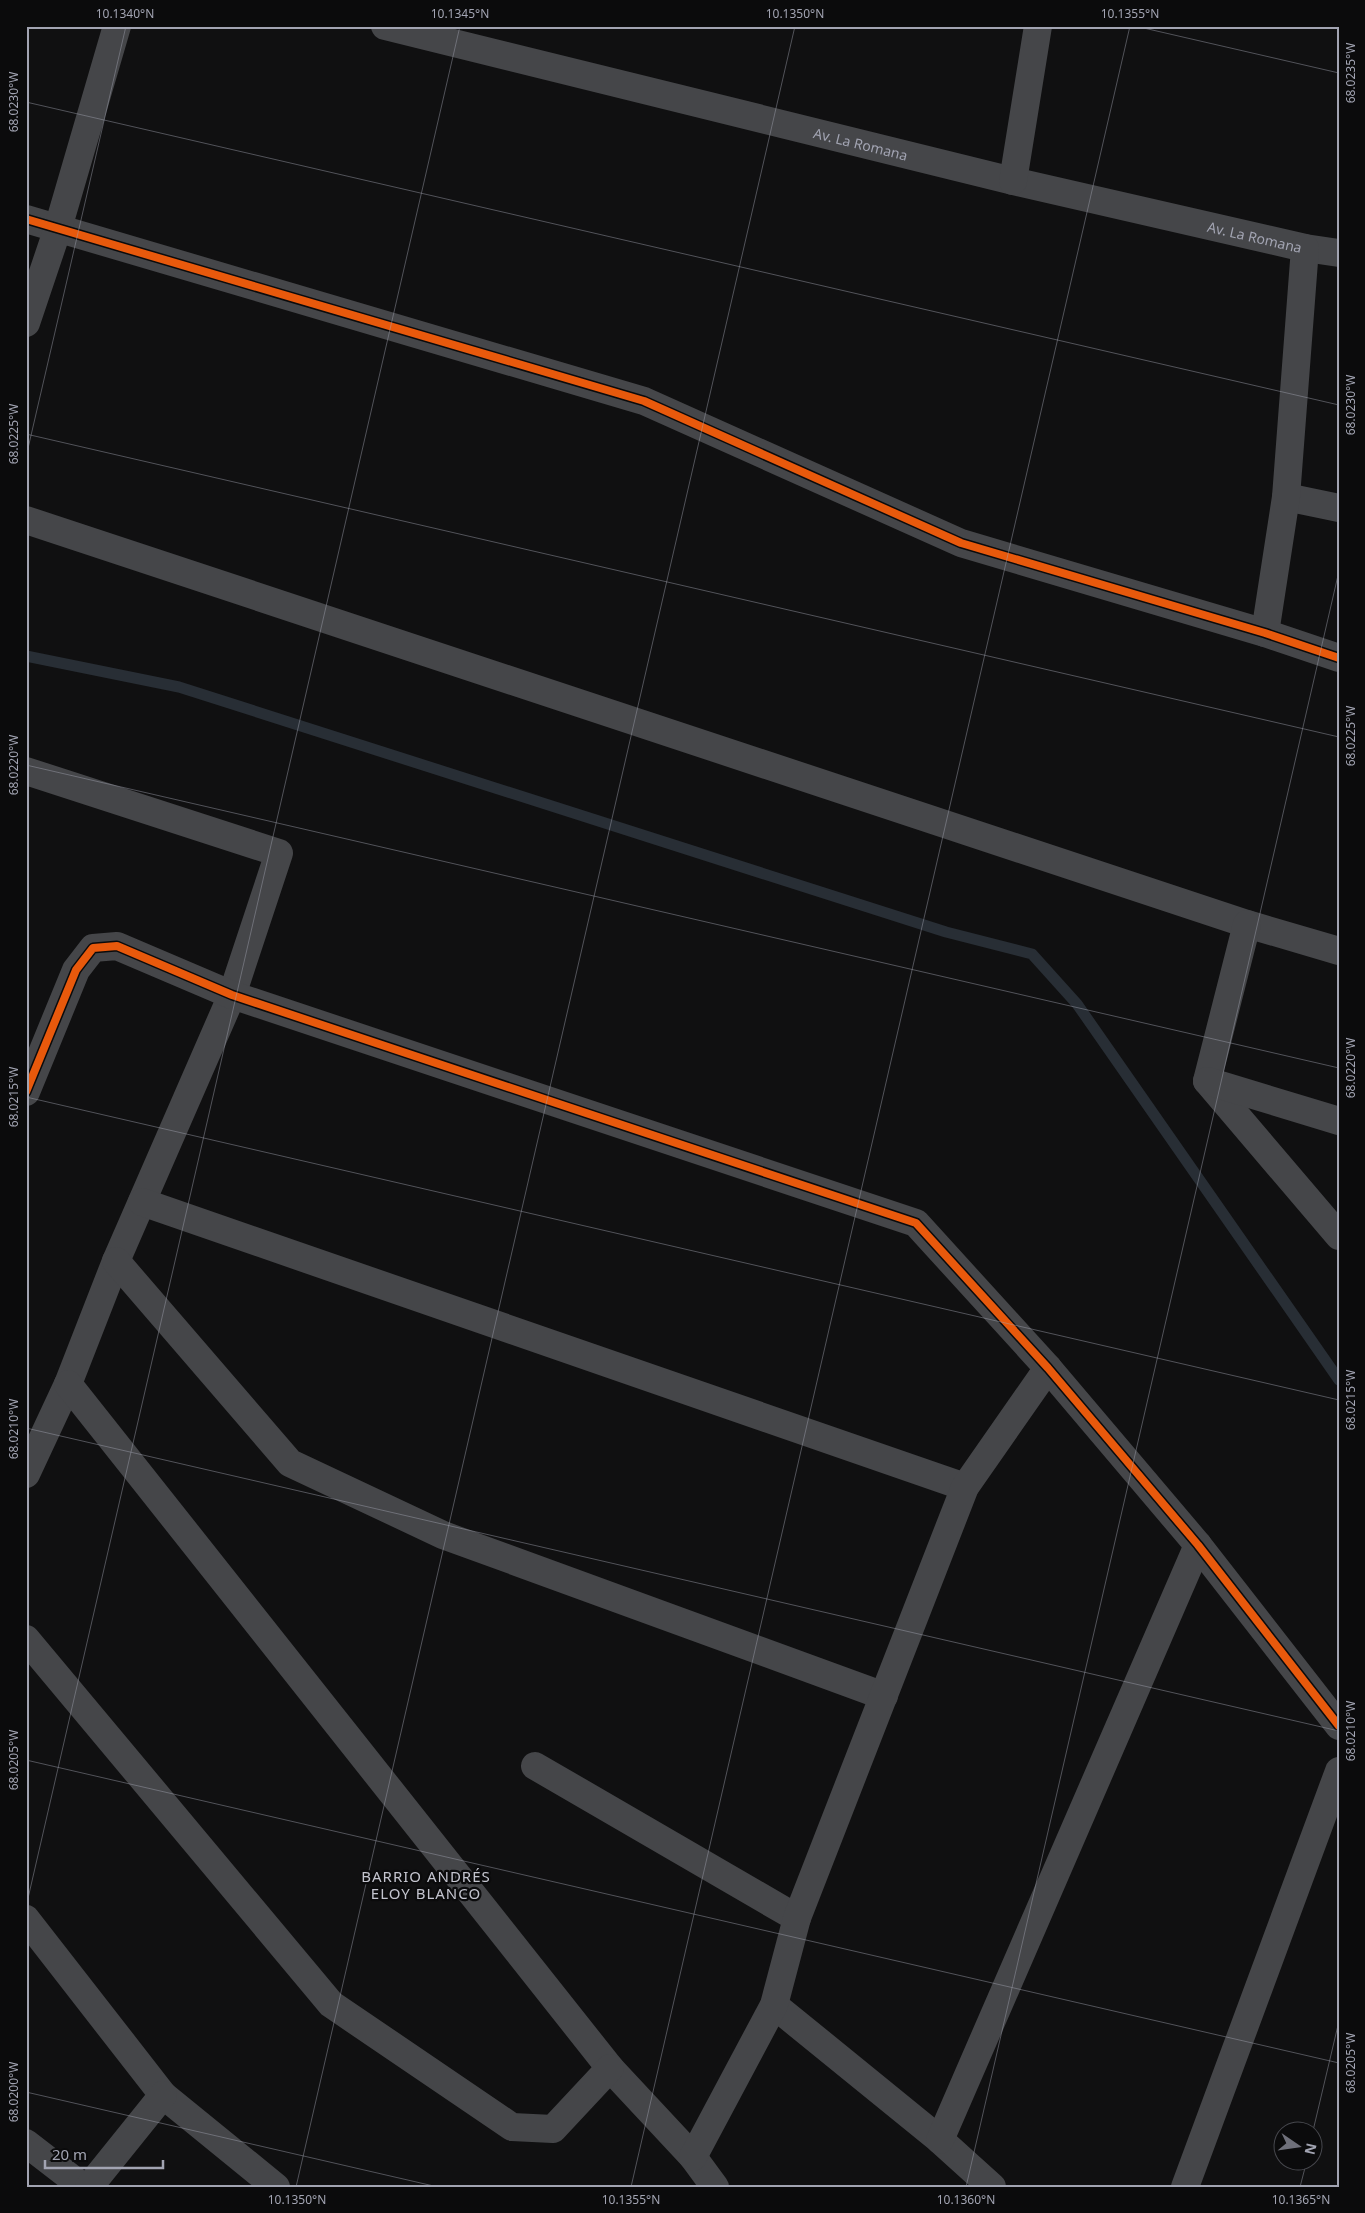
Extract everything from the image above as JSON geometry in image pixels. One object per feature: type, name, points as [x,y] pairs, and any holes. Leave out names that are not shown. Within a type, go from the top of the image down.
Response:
[{"type":"street","points":[[26,323],[58,228],[116,26]]},
{"type":"street","name":"Av. La Romana","points":[[385,26],[1013,181],[1305,248],[1339,253]]},
{"type":"street","points":[[1013,181],[1038,26]]},
{"type":"street","points":[[26,219],[644,401],[961,542],[1266,633],[1339,658]]},
{"type":"street","points":[[1266,633],[1286,497],[1305,248]]},
{"type":"street","points":[[1286,497],[1339,508]]},
{"type":"street","points":[[26,520],[1247,924],[1339,951]]},
{"type":"street","points":[[26,770],[279,853],[232,995],[116,1261],[68,1384],[26,1474]]},
{"type":"street","points":[[1207,1081],[1247,924]]},
{"type":"street","points":[[26,1092],[76,970],[93,948],[117,946],[232,995],[916,1223],[1048,1368],[1198,1545],[1339,1726]]},
{"type":"street","points":[[1207,1081],[1339,1121]]},
{"type":"street","points":[[1207,1081],[1339,1236]]},
{"type":"street","points":[[142,1202],[965,1487]]},
{"type":"street","points":[[116,1261],[290,1464],[444,1535],[884,1696]]},
{"type":"street","points":[[693,2157],[774,2005],[797,1918],[965,1487],[1048,1368]]},
{"type":"street","points":[[68,1384],[610,2068],[693,2157],[715,2187]]},
{"type":"street","points":[[940,2140],[1198,1545]]},
{"type":"street","points":[[26,1639],[331,2004],[512,2127],[553,2129],[610,2068]]},
{"type":"street","points":[[535,1766],[797,1918]]},
{"type":"street","points":[[1185,2187],[1339,1771]]},
{"type":"street","points":[[26,1918],[163,2095],[276,2187]]},
{"type":"street","points":[[774,2005],[940,2140],[992,2187]]},
{"type":"street","points":[[89,2187],[163,2095]]},
{"type":"street","points":[[26,2143],[84,2187]]},
{"type":"waterway","points":[[26,656],[179,687],[946,932],[1032,954],[1077,1004],[1339,1380]]},
{"type":"cycle path","points":[[26,219],[644,401],[961,543],[1265,633],[1339,658]]},
{"type":"cycle path","points":[[26,1092],[76,970],[93,948],[117,946],[232,995],[916,1223],[1048,1368],[1198,1545],[1339,1726]]},
{"type":"district","name":"BARRIO ANDRÉS ELOY BLANCO","points":[[426,1884]]}]
